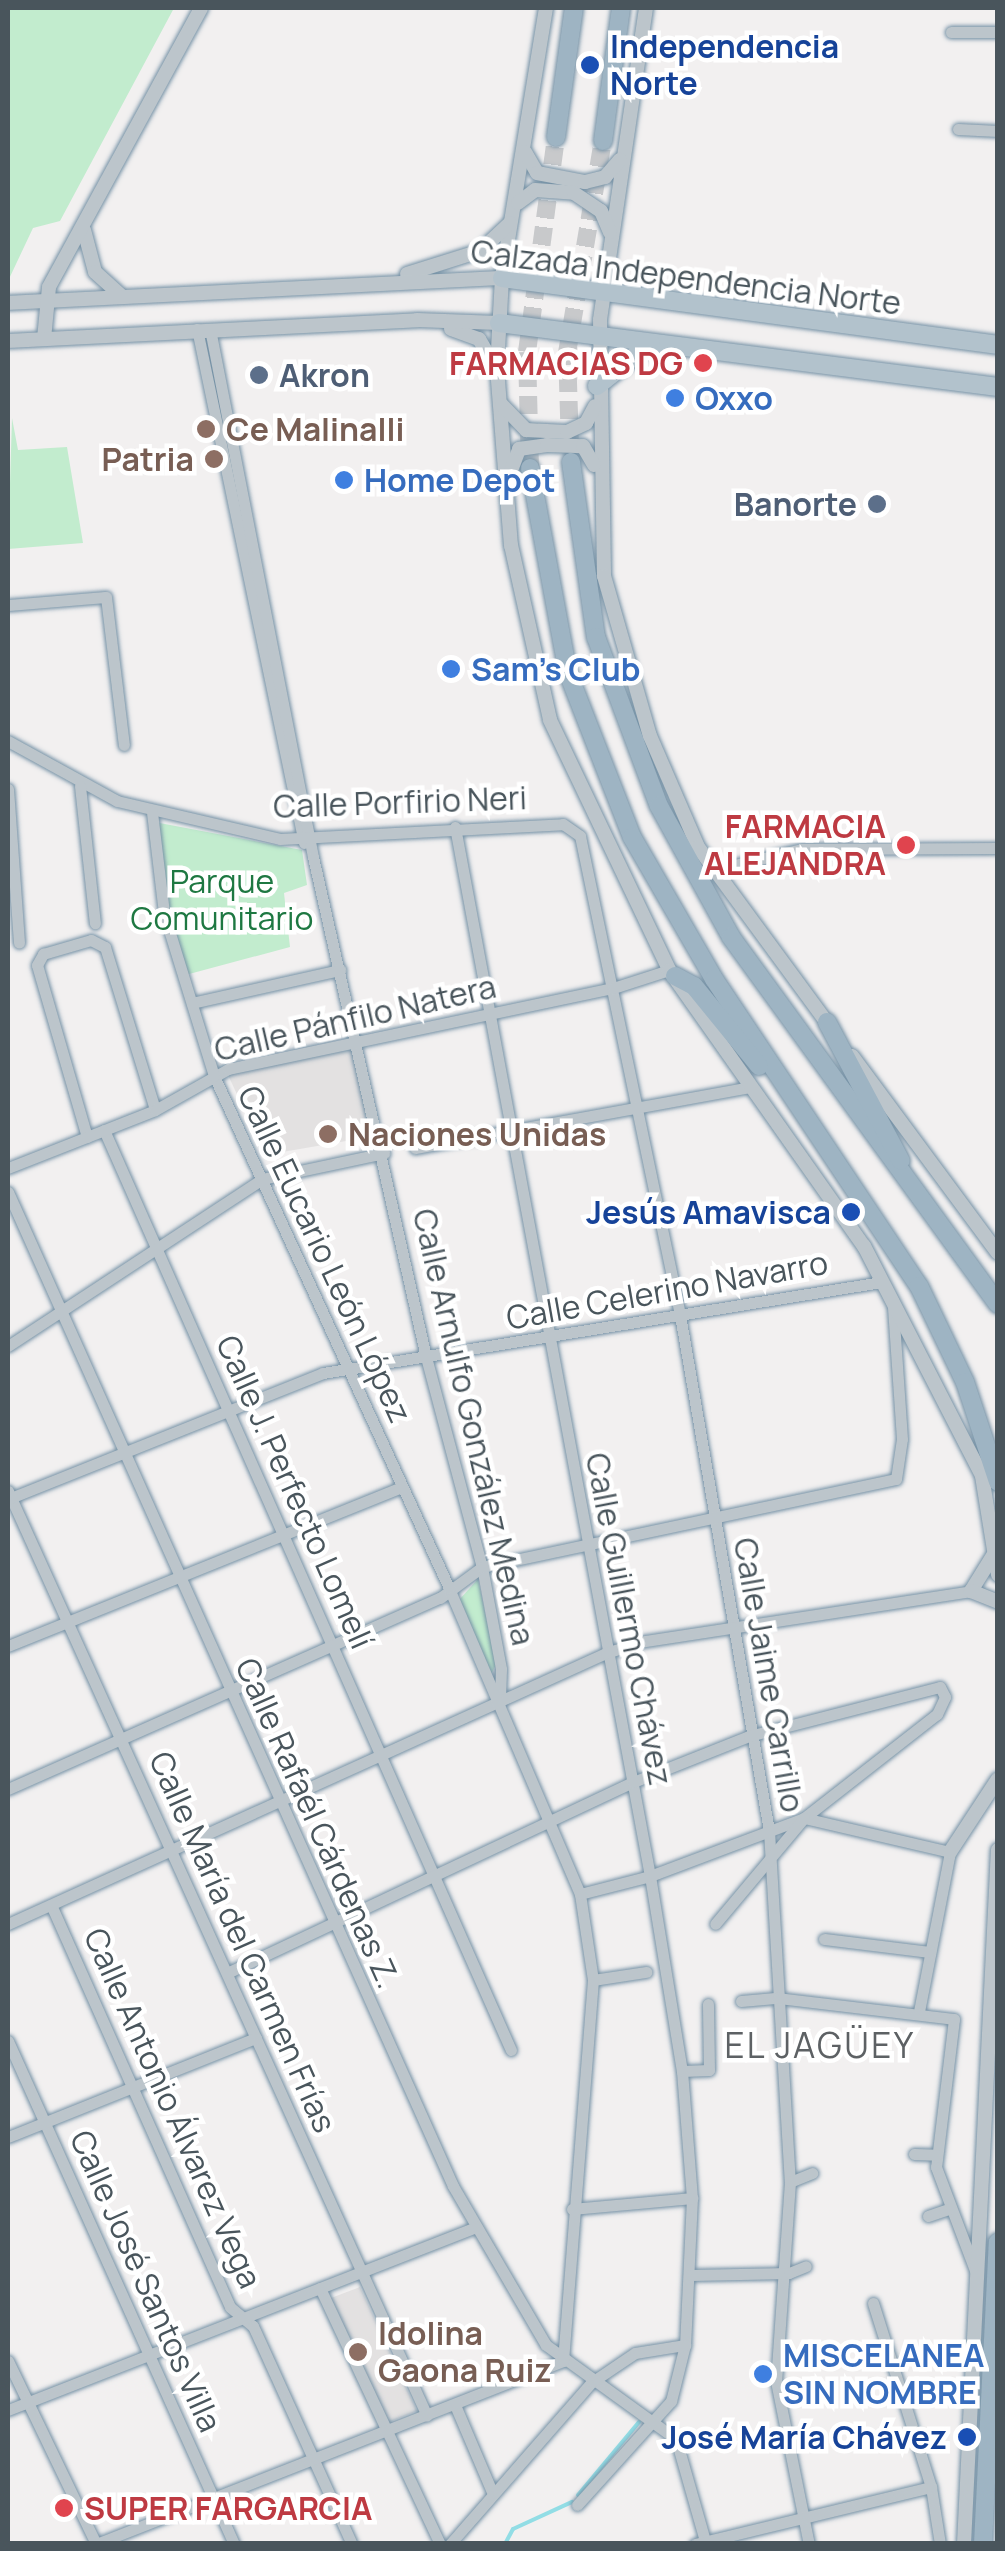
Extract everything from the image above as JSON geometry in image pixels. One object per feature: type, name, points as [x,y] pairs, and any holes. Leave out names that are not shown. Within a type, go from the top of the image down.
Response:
[{"type":"highway","points":[[556,137],[574,8]]},
{"type":"highway","points":[[603,141],[621,8]]},
{"type":"highway","points":[[571,462],[596,637],[658,806],[731,937],[998,1304]]},
{"type":"highway","points":[[530,468],[568,673],[604,776],[668,906],[945,1335],[998,1482]]},
{"type":"highway","points":[[672,973],[694,986],[807,1116]]},
{"type":"highway","points":[[827,1022],[914,1189]]},
{"type":"highway","points":[[982,2544],[998,2242]]},
{"type":"main road","name":"Calzada Independencia Norte","points":[[502,278],[998,345]]},
{"type":"main road","name":"Calzada Independencia Norte","points":[[499,324],[998,388]]},
{"type":"main road","points":[[597,393],[652,342]]},
{"type":"street","points":[[44,339],[43,300],[201,8]]},
{"type":"street","points":[[546,8],[502,278],[496,368],[517,578],[550,720],[672,973],[746,1088],[864,1246],[982,1476],[998,1575]]},
{"type":"street","points":[[646,8],[603,292],[597,393],[604,576],[621,654],[676,804],[713,870],[998,1252]]},
{"type":"street","points":[[951,32],[996,36]]},
{"type":"street","points":[[958,129],[998,132]]},
{"type":"street","points":[[525,152],[537,173],[585,182],[605,177],[622,157]]},
{"type":"street","points":[[387,280],[480,251],[512,221],[521,196],[530,191],[574,193],[601,211],[611,238]]},
{"type":"street","points":[[84,230],[95,272],[122,296]]},
{"type":"street","name":"Calzada Independencia Norte","points":[[8,303],[387,280],[502,278]]},
{"type":"street","points":[[417,320],[473,335],[496,368]]},
{"type":"street","name":"Calzada Independencia Norte","points":[[8,341],[417,320],[499,324]]},
{"type":"street","name":"Calle Arnulfo González Medina","points":[[203,329],[307,838],[359,1042],[426,1358],[482,1567],[501,1668],[500,1702],[580,1894],[592,1980],[563,2360]]},
{"type":"street","points":[[498,395],[512,421],[533,432],[574,430],[586,422],[597,393]]},
{"type":"street","points":[[507,490],[519,449],[547,444],[590,450],[600,490]]},
{"type":"street","points":[[8,605],[106,597],[124,745]]},
{"type":"street","name":"Calle Porfirio Neri","points":[[8,741],[80,786],[152,812],[307,838],[455,827],[574,827]]},
{"type":"street","points":[[80,786],[96,922]]},
{"type":"street","points":[[8,788],[19,942]]},
{"type":"street","name":"Calle Eucario León López","points":[[152,812],[164,913],[214,1076],[500,1702]]},
{"type":"street","name":"Calle Guillermo Chávez","points":[[455,827],[650,1876],[682,2071],[692,2198],[685,2345],[671,2401],[577,2505]]},
{"type":"street","name":"Calle Jaime Carrillo","points":[[574,827],[588,860],[680,1315],[749,1736],[769,1831],[790,2182],[776,2381],[809,2544]]},
{"type":"street","points":[[713,870],[802,850],[998,848]]},
{"type":"street","points":[[87,1137],[37,965],[42,954],[100,940],[155,1110]]},
{"type":"street","points":[[192,1003],[340,970]]},
{"type":"street","name":"Calle Pánfilo Natera","points":[[8,1168],[155,1110],[214,1076],[672,973]]},
{"type":"street","points":[[415,1148],[746,1088]]},
{"type":"street","name":"Calle J. Perfecto Lomelí","points":[[104,1130],[512,2050]]},
{"type":"street","points":[[8,1346],[262,1179],[384,1153]]},
{"type":"street","name":"Calle Rafaél Cárdenas Z.","points":[[8,1192],[176,1576],[476,2227],[546,2345],[592,2382],[655,2418]]},
{"type":"street","name":"Calle Celerino Navarro","points":[[8,1496],[348,1368],[880,1282]]},
{"type":"street","points":[[8,1789],[440,1598],[482,1567],[896,1479],[902,1439],[894,1306]]},
{"type":"street","points":[[8,1646],[65,1619],[402,1487]]},
{"type":"street","name":"Calle María del Carmen Frías","points":[[8,1496],[427,2416]]},
{"type":"street","points":[[971,1591],[994,1553]]},
{"type":"street","points":[[8,1924],[606,1653],[732,1628],[971,1591],[998,1602]]},
{"type":"street","points":[[227,1973],[550,1824],[632,1782],[749,1736],[932,1687],[945,1692],[937,1714],[804,1818],[716,1924]]},
{"type":"street","points":[[918,2012],[950,1852],[998,1780]]},
{"type":"street","points":[[580,1894],[650,1876],[804,1818],[950,1852]]},
{"type":"street","points":[[964,2544],[998,1850]]},
{"type":"street","name":"Calle Antonio Álvarez Vega","points":[[52,1907],[230,2307],[253,2326],[352,2544]]},
{"type":"street","points":[[824,1939],[930,1952]]},
{"type":"street","points":[[592,1980],[646,1972]]},
{"type":"street","points":[[741,2001],[778,1998],[918,2012],[954,2020],[937,2155],[951,2208],[979,2281]]},
{"type":"street","points":[[682,2071],[709,2070],[708,2004]]},
{"type":"street","points":[[8,2137],[256,2038]]},
{"type":"street","name":"Calle José Santos Villa","points":[[8,2040],[234,2544]]},
{"type":"street","points":[[914,2154],[937,2155]]},
{"type":"street","points":[[790,2182],[812,2174]]},
{"type":"street","points":[[572,2209],[692,2198]]},
{"type":"street","points":[[928,2216],[951,2208]]},
{"type":"street","points":[[8,2410],[476,2227]]},
{"type":"street","points":[[691,2275],[782,2273],[806,2266]]},
{"type":"street","points":[[320,2288],[440,2544]]},
{"type":"street","points":[[873,2303],[931,2487],[940,2544]]},
{"type":"street","points":[[450,2544],[592,2382],[635,2354],[685,2345]]},
{"type":"street","points":[[8,2362],[96,2544],[563,2360]]},
{"type":"street","points":[[968,2447],[989,2399]]},
{"type":"street","points":[[454,2405],[493,2494]]},
{"type":"street","points":[[655,2418],[676,2440],[702,2543],[931,2487]]},
{"type":"shaded area","points":[[356,1048],[375,1136],[265,1155],[228,1075]]},
{"type":"shaded area","points":[[360,2287],[417,2411],[389,2422],[331,2298]]},
{"type":"green space","points":[[8,8],[174,8],[60,221],[33,228],[8,281]]},
{"type":"green space","points":[[12,418],[18,450],[67,447],[83,543],[8,549]]},
{"type":"green space","name":"Parque Comunitario","points":[[149,821],[302,850],[307,885],[284,893],[290,947],[178,977]]},
{"type":"green space","points":[[478,1579],[496,1665],[491,1674],[459,1600]]},
{"type":"waterway","points":[[578,2495],[639,2422]]},
{"type":"waterway","points":[[505,2544],[513,2529],[572,2502]]},
{"type":"tunnel","points":[[530,468],[527,352],[556,137]]},
{"type":"tunnel","points":[[570,446],[567,353],[603,141]]},
{"type":"place","name":"Independencia Norte","points":[[590,65]]},
{"type":"place","name":"FARMACIAS DG","points":[[703,363]]},
{"type":"place","name":"Akron","points":[[259,375]]},
{"type":"place","name":"Oxxo","points":[[675,398]]},
{"type":"place","name":"Ce Malinalli","points":[[206,429]]},
{"type":"place","name":"Patria","points":[[214,459]]},
{"type":"place","name":"Home Depot","points":[[344,480]]},
{"type":"place","name":"Banorte","points":[[877,504]]},
{"type":"place","name":"Sam's Club","points":[[451,669]]},
{"type":"place","name":"FARMACIA ALEJANDRA","points":[[906,845]]},
{"type":"place","name":"Naciones Unidas","points":[[328,1134]]},
{"type":"place","name":"Jesús Amavisca","points":[[851,1212]]},
{"type":"place","name":"Idolina Gaona Ruiz","points":[[358,2352]]},
{"type":"place","name":"MISCELANEA SIN NOMBRE","points":[[763,2374]]},
{"type":"place","name":"José María Chávez","points":[[967,2437]]},
{"type":"place","name":"SUPER FARGARCIA","points":[[64,2508]]},
{"type":"district","name":"EL JAGÜEY","points":[[820,2045]]}]
